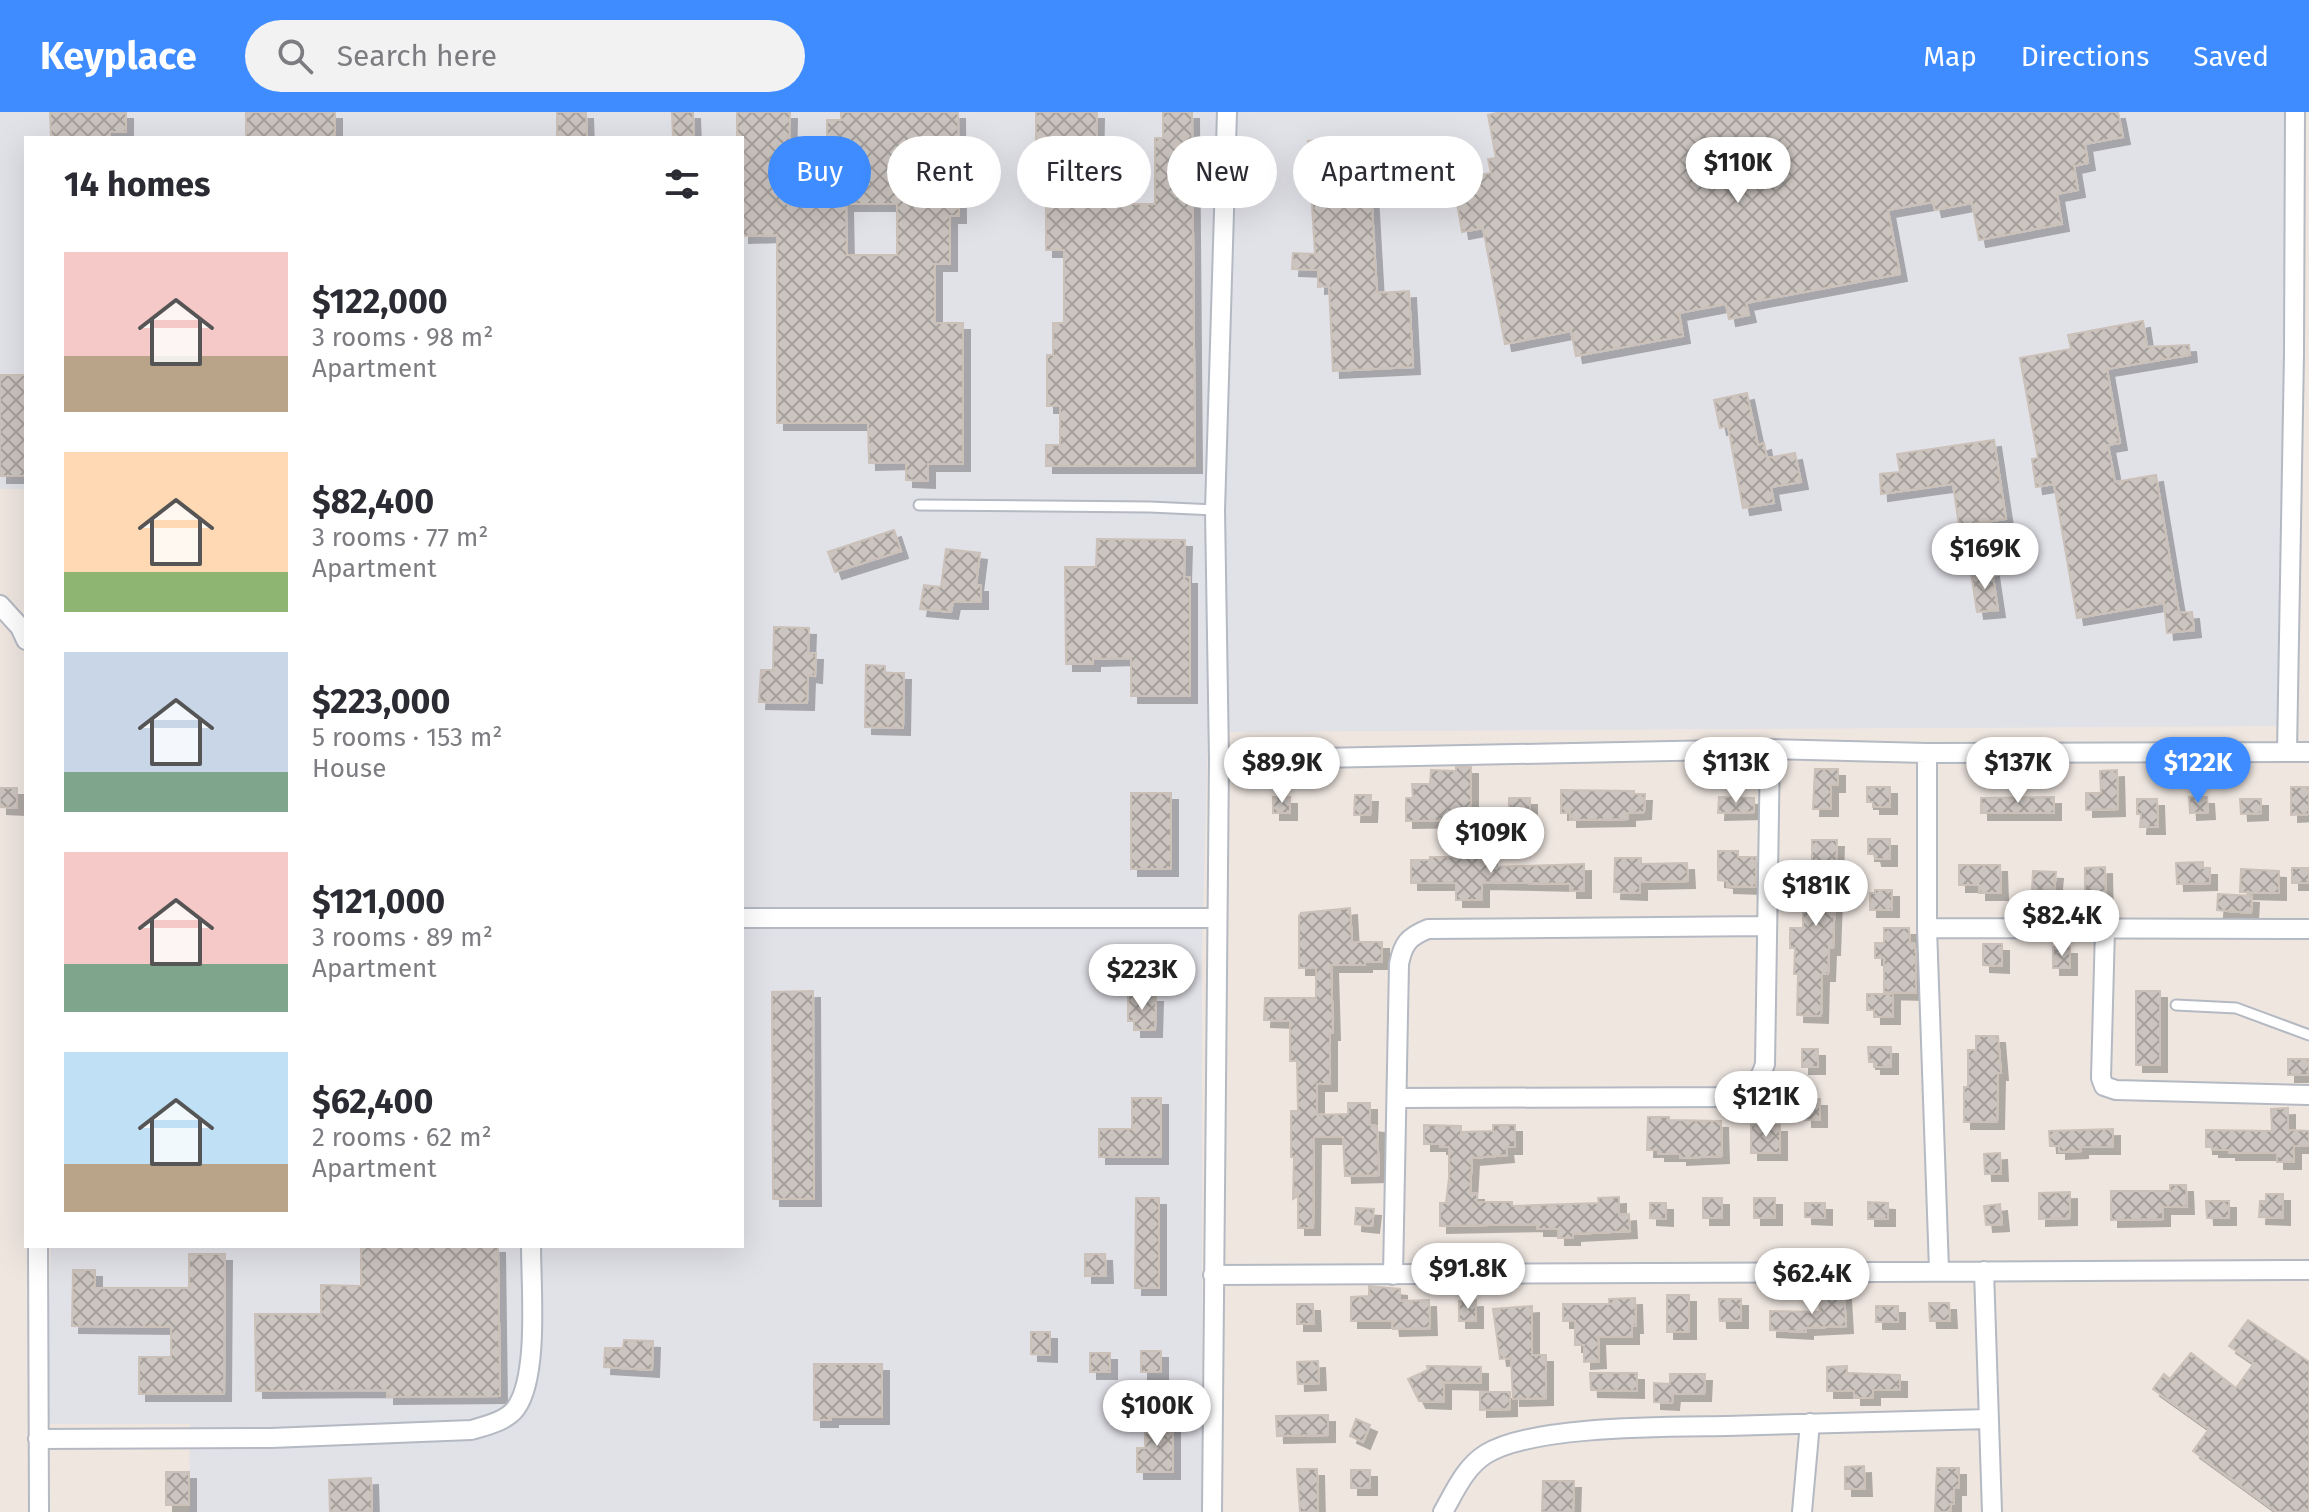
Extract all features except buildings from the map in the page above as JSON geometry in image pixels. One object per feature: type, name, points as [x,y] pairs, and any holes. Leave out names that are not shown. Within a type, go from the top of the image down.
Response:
[{"type":"street","points":[[1212,1512],[1219,760],[1215,510],[1227,112]]},
{"type":"street","points":[[2287,752],[2302,280],[2295,112]]},
{"type":"street","points":[[0,605],[24,636]]},
{"type":"street","points":[[1219,760],[1770,749],[1927,753],[2309,752]]},
{"type":"street","points":[[1397,1098],[1737,1097],[1750,1090],[1761,1077],[1765,1064],[1770,749]]},
{"type":"street","points":[[1927,753],[1927,928],[1939,1270]]},
{"type":"street","points":[[744,918],[1216,918]]},
{"type":"street","points":[[1393,1275],[1399,964],[1403,945],[1412,935],[1428,929],[1766,926]]},
{"type":"street","points":[[1927,928],[2309,929]]},
{"type":"street","points":[[2105,929],[2101,1078],[2104,1086],[2116,1090],[2309,1095]]},
{"type":"street","points":[[38,1248],[39,1512]]},
{"type":"street","points":[[38,1439],[271,1438],[471,1430],[494,1422],[515,1410],[530,1363],[531,1248]]},
{"type":"street","points":[[1213,1275],[2309,1270]]},
{"type":"street","points":[[1984,1271],[1992,1512]]},
{"type":"street","points":[[1443,1512],[1465,1473],[1486,1454],[1519,1441],[1546,1436],[1645,1428],[1989,1419]]},
{"type":"street","points":[[1802,1512],[1810,1423]]},
{"type":"lane","points":[[919,505],[1215,510]]},
{"type":"lane","points":[[2176,1005],[2236,1008],[2309,1035]]},
{"type":"shaded area","points":[[0,112],[2290,112],[2289,726],[1208,732],[1202,954],[1202,1512],[189,1512],[190,1424],[45,1424],[51,1248],[744,1248],[744,136],[24,136],[24,489],[0,489]]}]
